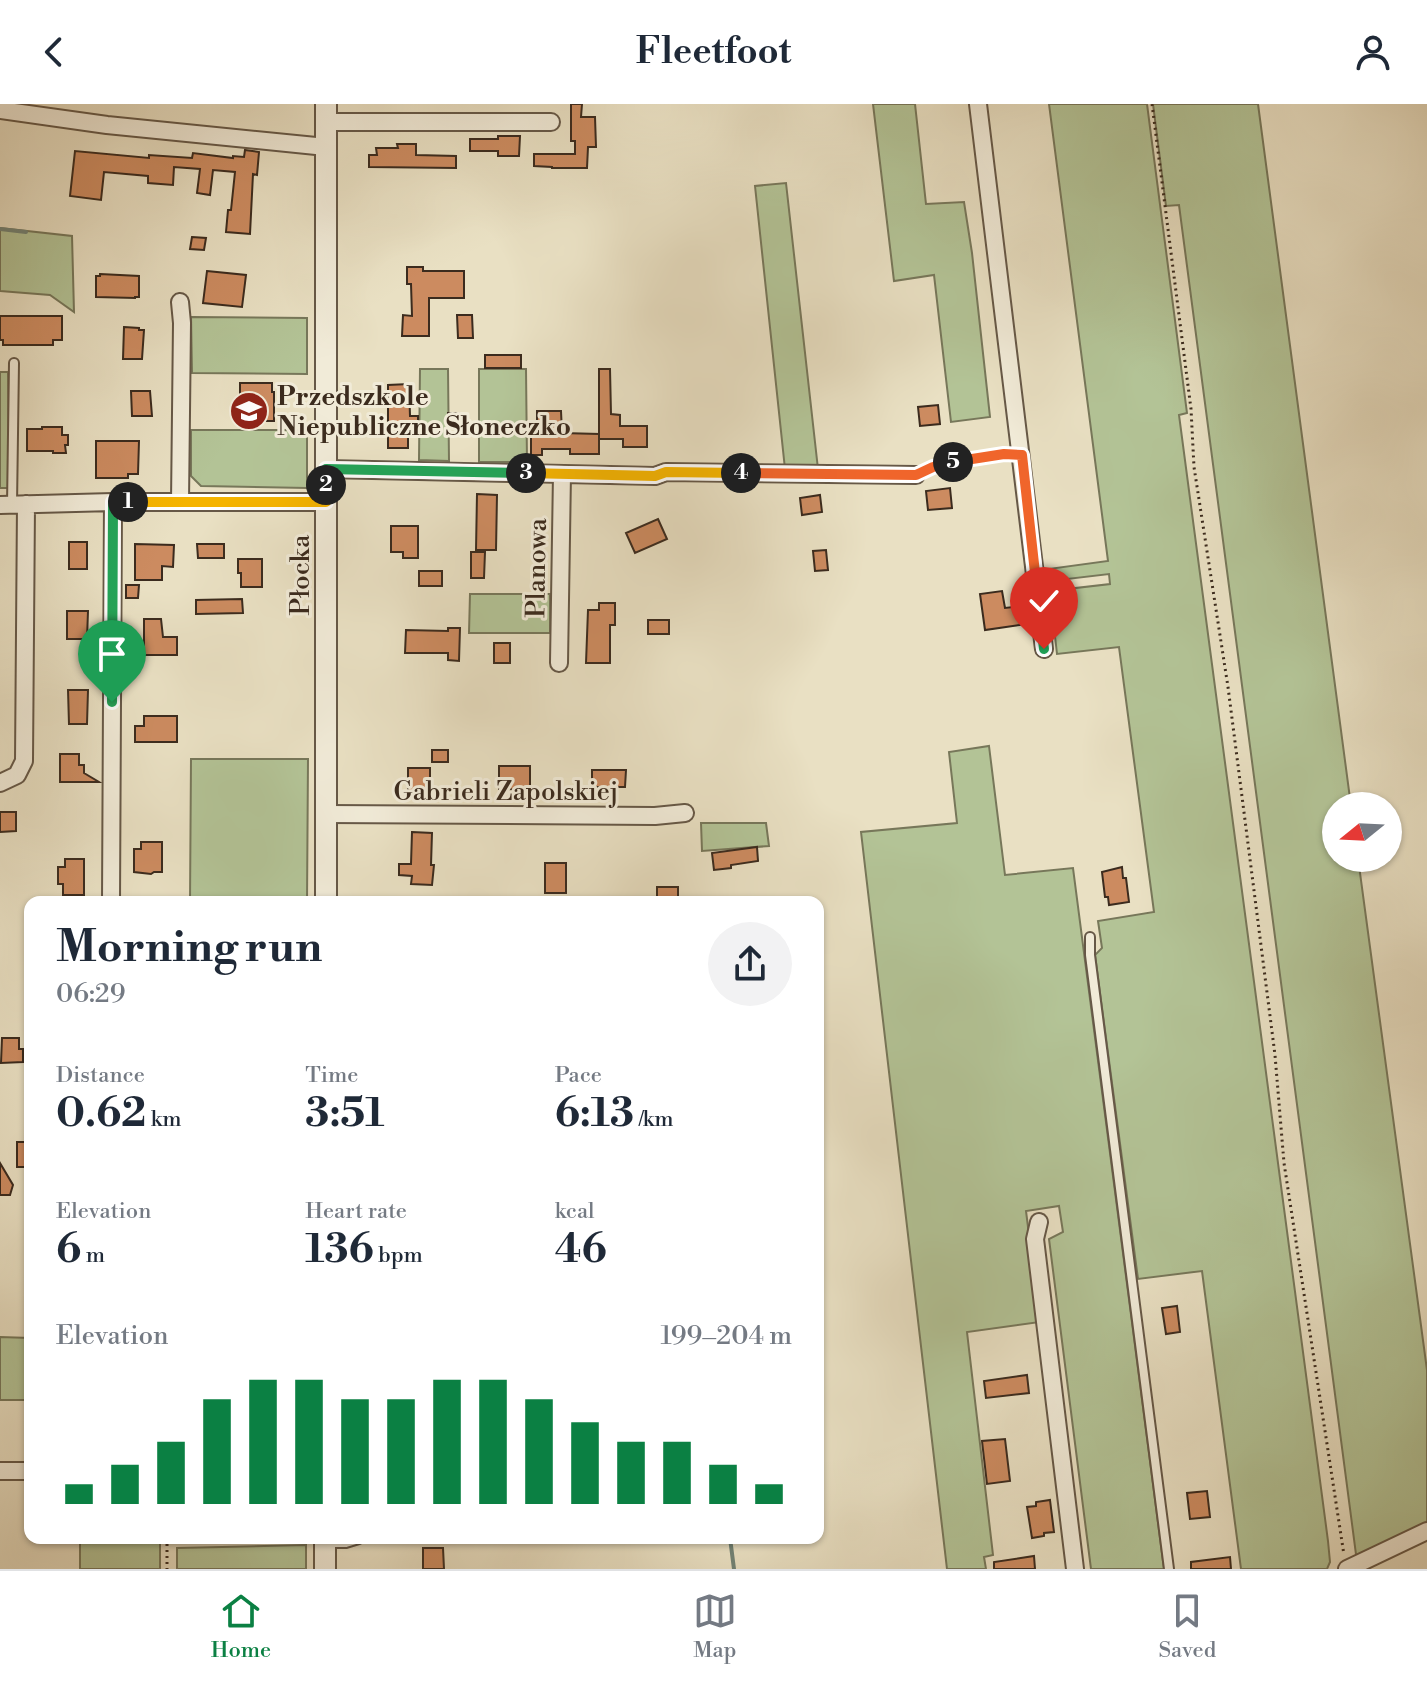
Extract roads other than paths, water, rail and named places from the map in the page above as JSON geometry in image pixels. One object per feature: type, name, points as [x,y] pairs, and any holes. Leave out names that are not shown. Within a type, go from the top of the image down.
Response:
[{"type":"street","points":[[978,104],[1044,649]]},
{"type":"street","points":[[0,110],[107,125],[326,147]]},
{"type":"street","points":[[326,113],[551,122]]},
{"type":"street","name":"Płocka","points":[[326,113],[326,896]]},
{"type":"street","points":[[180,302],[180,502]]},
{"type":"street","points":[[326,469],[655,476],[666,472],[916,475]]},
{"type":"street","name":"Planowa","points":[[559,663],[562,474]]},
{"type":"street","points":[[111,896],[113,502]]},
{"type":"street","points":[[0,783],[17,775],[24,761],[13,505],[326,502]]},
{"type":"street","name":"Gabrieli Zapolskiej","points":[[326,814],[655,816],[685,813]]},
{"type":"street","points":[[1039,1222],[1035,1239],[1075,1569]]},
{"type":"street","points":[[0,1471],[24,1471]]},
{"type":"street","points":[[1347,1569],[1427,1531]]},
{"type":"street","points":[[325,1544],[325,1569]]},
{"type":"lane","points":[[13,505],[14,363]]},
{"type":"lane","points":[[916,475],[933,467],[957,462],[1004,454],[1022,455]]},
{"type":"lane","points":[[1090,937],[1169,1569]]},
{"type":"waterway","points":[[0,229],[26,232]]},
{"type":"waterway","points":[[731,1544],[734,1569]]},
{"type":"place","name":"Przedszkole Niepubliczne Słoneczko","points":[[249,411]]}]
